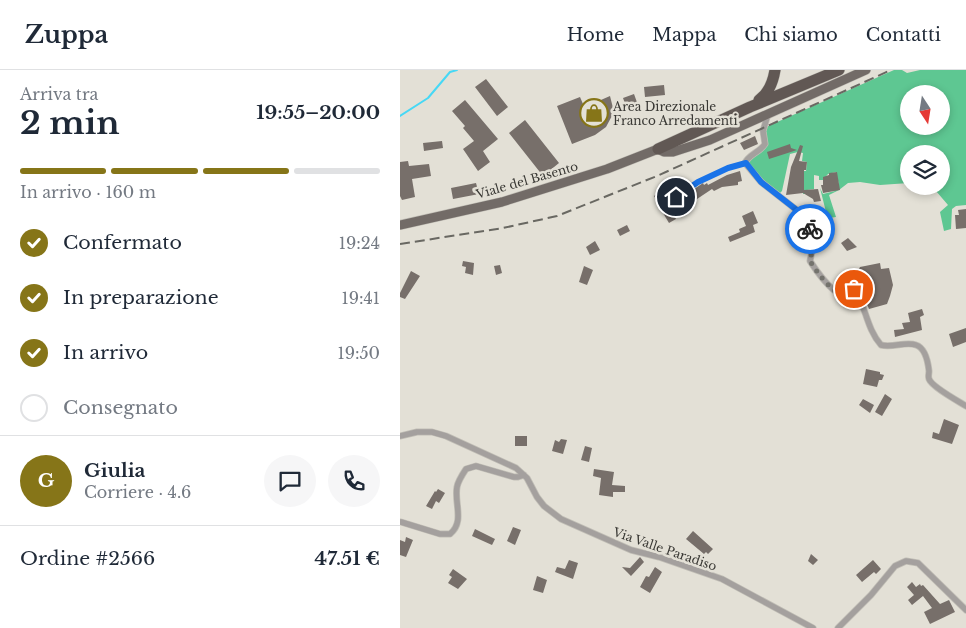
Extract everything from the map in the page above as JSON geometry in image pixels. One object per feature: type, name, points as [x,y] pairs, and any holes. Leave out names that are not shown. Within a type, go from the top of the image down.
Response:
[{"type":"highway","points":[[750,107],[765,96],[773,81],[775,70]]},
{"type":"highway","points":[[785,92],[820,70]]},
{"type":"highway","points":[[658,149],[750,107],[839,70]]},
{"type":"main road","points":[[658,149],[667,152],[693,146],[767,118],[866,70]]},
{"type":"main road","name":"Viale del Basento","points":[[400,225],[500,202],[608,169],[658,149]]},
{"type":"street","points":[[767,118],[764,131],[765,144],[747,159],[746,163],[761,182],[798,211],[812,232],[814,241],[810,261],[813,266],[828,286],[835,291],[854,289],[858,294],[869,327],[882,345],[890,347],[903,344],[916,345],[923,350],[927,359],[929,379],[933,385],[966,406]]},
{"type":"street","name":"Via Valle Paradiso","points":[[400,436],[418,432],[432,432],[516,468],[524,475],[544,506],[561,519],[631,550],[658,557],[722,579],[813,628]]},
{"type":"street","points":[[401,522],[440,534],[450,534],[456,528],[458,518],[457,486],[466,469],[476,466],[514,477],[524,475]]},
{"type":"street","points":[[838,628],[859,608],[895,566],[906,561],[918,563],[966,610]]},
{"type":"lane","points":[[676,197],[698,182],[728,168],[746,163]]},
{"type":"green space","points":[[894,70],[902,70],[907,73],[920,70],[966,70],[966,205],[956,206],[952,209],[951,229],[944,231],[940,212],[948,205],[939,195],[950,195],[950,145],[900,145],[900,184],[880,185],[860,182],[848,183],[829,195],[836,217],[823,219],[826,212],[820,188],[823,194],[835,191],[834,186],[839,185],[836,172],[828,174],[823,180],[819,180],[819,176],[814,175],[814,189],[807,190],[806,194],[803,194],[804,171],[806,171],[807,162],[802,161],[803,153],[790,154],[782,191],[779,194],[746,163],[763,150],[766,127]]},
{"type":"building","points":[[486,79],[508,107],[497,116],[475,87]]},
{"type":"building","points":[[664,85],[665,95],[645,97],[644,87]]},
{"type":"building","points":[[634,94],[639,108],[628,112],[623,98]]},
{"type":"building","points":[[610,96],[614,112],[606,127],[595,135],[572,144],[557,106],[580,97],[583,104],[593,100],[594,103]]},
{"type":"building","points":[[465,100],[498,139],[483,151],[490,162],[478,171],[463,149],[474,141],[463,128],[465,126],[452,111]]},
{"type":"building","points":[[525,120],[559,163],[543,176],[509,133]]},
{"type":"building","points":[[755,136],[758,144],[744,150],[740,143]]},
{"type":"building","points":[[442,141],[443,148],[424,151],[423,143]]},
{"type":"building","points":[[790,144],[791,148],[797,150],[769,159],[767,152]]},
{"type":"building","points":[[800,145],[803,146],[799,161],[807,162],[806,170],[804,170],[804,190],[818,189],[821,201],[814,202],[813,199],[803,193],[786,195],[791,167]]},
{"type":"building","points":[[408,161],[409,166],[429,164],[431,176],[412,179],[415,197],[402,200],[400,196],[400,162]]},
{"type":"building","points":[[740,171],[742,181],[738,182],[738,185],[722,187],[714,191],[712,189],[694,201],[696,204],[679,212],[675,217],[676,219],[669,223],[663,213],[684,202],[681,198],[703,183],[708,185],[727,175]]},
{"type":"building","points":[[837,172],[840,190],[823,193],[821,185],[823,185],[823,177],[829,175],[829,173]]},
{"type":"building","points":[[476,183],[479,194],[453,199],[451,188]]},
{"type":"building","points":[[661,191],[664,197],[657,201],[654,196]]},
{"type":"building","points":[[966,209],[966,228],[956,229],[955,215],[959,215],[958,210]]},
{"type":"building","points":[[753,211],[758,223],[753,225],[755,232],[730,242],[728,237],[740,232],[739,229],[746,226],[742,216]]},
{"type":"building","points":[[627,225],[630,231],[620,236],[617,230]]},
{"type":"building","points":[[848,238],[857,247],[847,251],[841,243]]},
{"type":"building","points":[[595,241],[600,250],[590,255],[586,247]]},
{"type":"building","points":[[463,261],[474,263],[473,275],[465,273],[466,267],[462,266]]},
{"type":"building","points":[[880,263],[881,269],[889,268],[893,285],[887,304],[869,309],[855,276],[860,267]]},
{"type":"building","points":[[500,265],[502,273],[496,275],[494,266]]},
{"type":"building","points":[[584,266],[593,270],[587,285],[579,282]]},
{"type":"building","points":[[411,271],[420,276],[405,299],[400,297],[400,293]]},
{"type":"building","points":[[922,309],[924,315],[920,317],[922,330],[895,337],[894,330],[904,329],[902,323],[910,322],[908,313]]},
{"type":"building","points":[[966,328],[966,342],[953,347],[949,334]]},
{"type":"building","points":[[866,369],[880,372],[880,374],[884,375],[882,380],[879,380],[877,387],[863,384]]},
{"type":"building","points":[[885,394],[892,399],[882,416],[875,412]]},
{"type":"building","points":[[863,399],[874,405],[870,413],[859,405]]},
{"type":"building","points":[[944,419],[959,425],[952,444],[932,438],[933,432],[939,434]]},
{"type":"building","points":[[515,436],[527,436],[527,446],[515,446]]},
{"type":"building","points":[[561,439],[567,440],[563,454],[552,451],[555,440],[559,442]]},
{"type":"building","points":[[585,446],[592,448],[589,462],[581,460]]},
{"type":"building","points":[[594,469],[614,472],[612,485],[625,486],[625,492],[613,492],[613,497],[599,495],[601,478],[593,476]]},
{"type":"building","points":[[438,489],[445,493],[439,503],[436,501],[432,509],[426,506]]},
{"type":"building","points":[[513,527],[521,530],[515,545],[507,541]]},
{"type":"building","points":[[475,529],[495,539],[492,545],[472,536]]},
{"type":"building","points":[[693,531],[713,549],[708,554],[706,552],[704,554],[686,539]]},
{"type":"building","points":[[406,537],[413,540],[406,557],[400,555],[400,540],[405,542]]},
{"type":"building","points":[[811,554],[818,560],[813,565],[808,561]]},
{"type":"building","points":[[640,557],[644,562],[631,576],[622,567],[630,568]]},
{"type":"building","points":[[569,560],[578,563],[573,579],[555,572],[557,567],[565,569]]},
{"type":"building","points":[[873,560],[881,569],[862,582],[856,575]]},
{"type":"building","points":[[655,567],[662,572],[650,593],[640,587],[646,576],[649,577]]},
{"type":"building","points":[[453,569],[467,579],[458,589],[448,583],[452,577],[449,575]]},
{"type":"building","points":[[537,576],[547,580],[543,593],[533,590]]},
{"type":"building","points":[[912,582],[916,587],[920,584],[921,586],[923,585],[940,604],[949,600],[955,612],[930,624],[924,612],[932,608],[923,596],[912,605],[908,600],[914,595],[907,587]]},
{"type":"waterway","points":[[400,116],[428,98],[450,72],[457,70]]},
{"type":"railway","points":[[400,244],[503,228],[557,216],[657,176],[891,70]]},
{"type":"way so far","points":[[810,229],[814,241],[810,261],[813,266],[828,286],[835,291],[854,289]]},
{"type":"place","name":"Area Direzionale Franco Arredamenti","points":[[594,113]]},
{"type":"route","points":[[676,197],[698,182],[728,168],[746,163],[761,182],[798,211],[810,229]]}]
